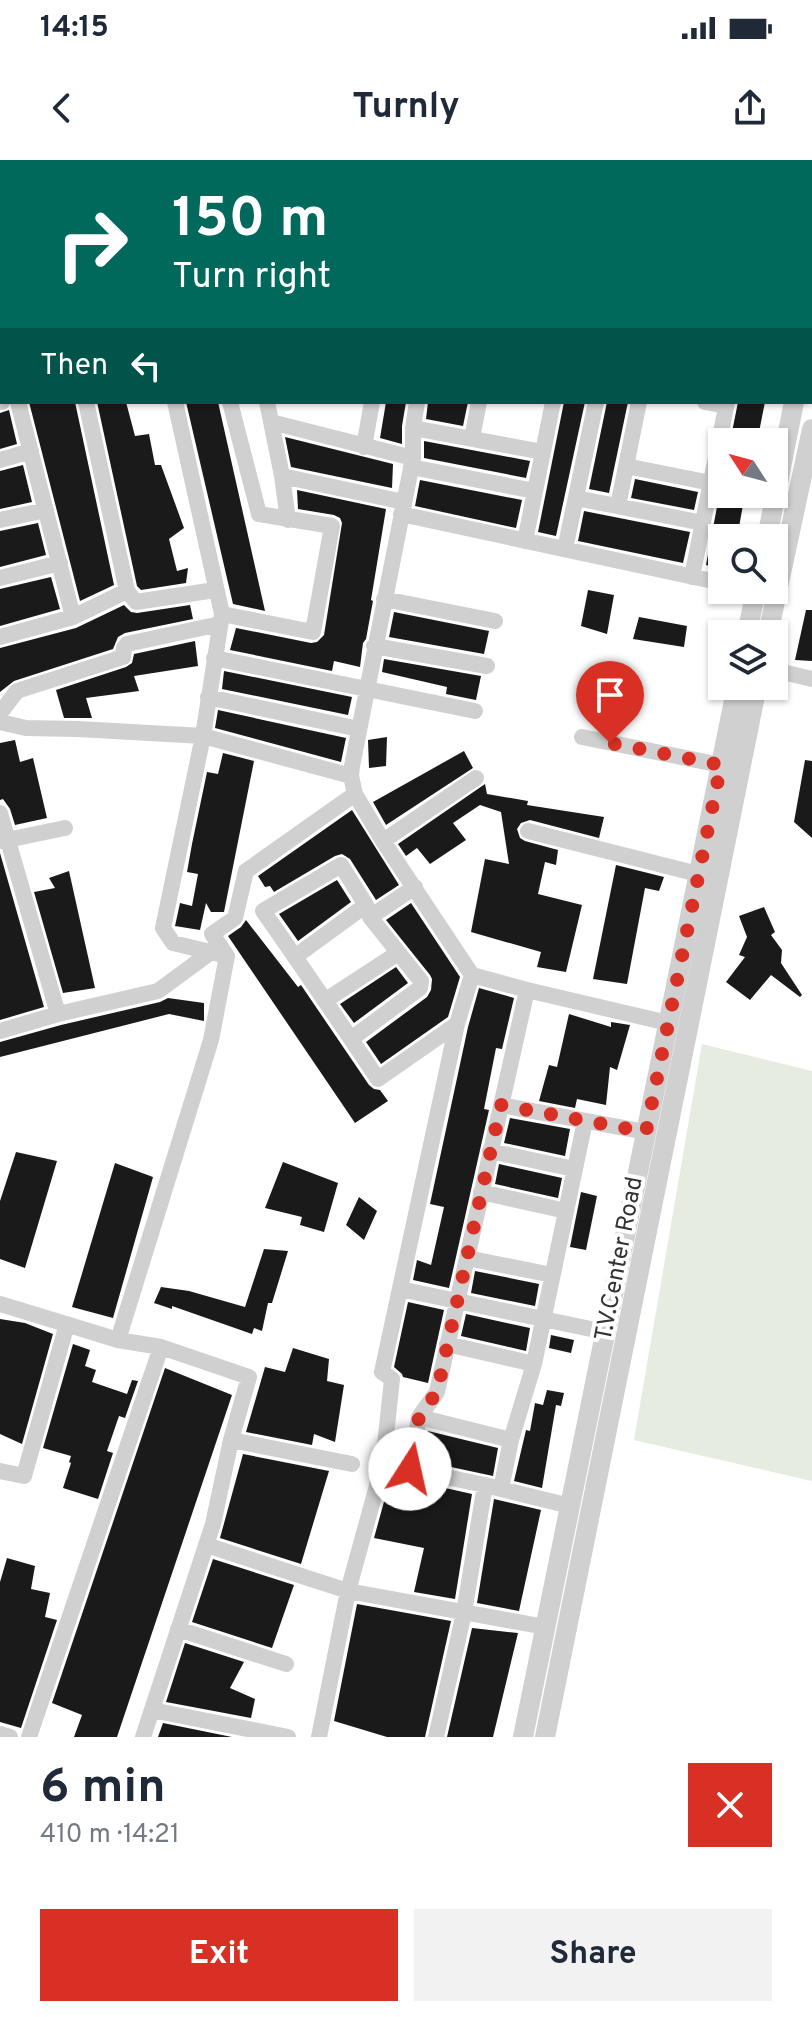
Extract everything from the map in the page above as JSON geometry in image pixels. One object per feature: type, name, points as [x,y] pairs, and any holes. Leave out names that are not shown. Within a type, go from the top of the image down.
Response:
[{"type":"street","points":[[19,404],[73,617]]},
{"type":"street","points":[[86,404],[127,591],[136,602],[215,590]]},
{"type":"street","points":[[175,404],[221,619],[203,736],[163,928],[173,943],[219,954]]},
{"type":"street","points":[[0,713],[17,691],[123,657],[127,644],[221,619],[313,632],[332,526],[259,514],[231,404]]},
{"type":"street","points":[[267,404],[288,520]]},
{"type":"street","points":[[364,447],[372,404]]},
{"type":"street","points":[[417,404],[412,463],[351,776],[355,794],[472,975],[668,1023]]},
{"type":"street","points":[[472,438],[479,404]]},
{"type":"street","points":[[525,541],[553,404]]},
{"type":"street","points":[[565,549],[596,404]]},
{"type":"street","points":[[618,506],[639,404]]},
{"type":"street","points":[[722,428],[727,404]]},
{"type":"street","points":[[770,524],[794,404]]},
{"type":"street","points":[[271,422],[412,463],[535,491]]},
{"type":"street","points":[[413,428],[543,452]]},
{"type":"street","points":[[771,620],[812,429]]},
{"type":"street","points":[[0,460],[31,451]]},
{"type":"street","points":[[626,466],[708,482]]},
{"type":"street","points":[[282,476],[525,541],[708,580]]},
{"type":"street","points":[[576,498],[703,523]]},
{"type":"street","points":[[692,577],[708,498]]},
{"type":"street","points":[[0,520],[46,510]]},
{"type":"street","points":[[0,578],[60,563]]},
{"type":"street","points":[[0,637],[73,617],[127,591]]},
{"type":"street","points":[[384,599],[495,621]]},
{"type":"street","points":[[374,646],[487,666]]},
{"type":"street","points":[[214,658],[475,711]]},
{"type":"street","points":[[788,673],[812,679]]},
{"type":"street","points":[[208,697],[359,729]]},
{"type":"street","name":"T.V.Center Road","points":[[523,1737],[734,700]]},
{"type":"street","name":"T.V.Center Road","points":[[545,1737],[754,700]]},
{"type":"street","points":[[0,722],[26,728],[203,736],[351,776]]},
{"type":"street","points":[[582,737],[721,765]]},
{"type":"street","points":[[383,841],[476,778]]},
{"type":"street","points":[[118,1340],[211,1040],[219,954],[212,934],[235,918],[246,871],[355,794]]},
{"type":"street","points":[[0,813],[4,840],[58,1014]]},
{"type":"street","points":[[4,840],[65,828]]},
{"type":"street","points":[[528,831],[698,874]]},
{"type":"street","points":[[351,1039],[420,988],[421,981],[368,911],[341,865],[263,911],[378,1079],[457,1024]]},
{"type":"street","points":[[296,956],[368,911],[415,887]]},
{"type":"street","points":[[326,1000],[398,953]]},
{"type":"street","points":[[0,1031],[158,991],[219,954]]},
{"type":"street","points":[[319,1737],[348,1591],[383,1464],[392,1379],[382,1372],[457,1024],[472,975]]},
{"type":"street","points":[[410,1469],[419,1417],[437,1392],[527,990]]},
{"type":"street","points":[[501,1105],[646,1132]]},
{"type":"street","points":[[436,1737],[493,1487],[534,1364],[585,1121]]},
{"type":"street","points":[[490,1151],[574,1169]]},
{"type":"street","points":[[481,1192],[566,1211]]},
{"type":"street","points":[[467,1258],[552,1275]]},
{"type":"street","points":[[400,1289],[605,1332]]},
{"type":"street","points":[[0,1304],[118,1340],[161,1347],[249,1377],[231,1440],[213,1524],[143,1737]]},
{"type":"street","points":[[0,1471],[24,1476],[67,1324]]},
{"type":"street","points":[[447,1344],[534,1364]]},
{"type":"street","points":[[29,1737],[161,1347]]},
{"type":"street","points":[[419,1417],[511,1440]]},
{"type":"street","points":[[231,1440],[352,1464]]},
{"type":"street","points":[[383,1464],[570,1506]]},
{"type":"street","points":[[206,1545],[348,1591],[545,1627]]},
{"type":"street","points":[[178,1629],[286,1664]]},
{"type":"street","points":[[152,1710],[288,1737]]},
{"type":"street","points":[[0,1734],[10,1737]]},
{"type":"shaded area","points":[[702,1044],[812,1071],[812,1481],[634,1440]]},
{"type":"building","points":[[30,404],[75,404],[114,585],[80,601]]},
{"type":"building","points":[[97,404],[127,404],[135,436],[149,434],[155,465],[161,465],[184,528],[169,539],[177,571],[188,568],[186,583],[141,590],[137,586]]},
{"type":"building","points":[[186,404],[218,404],[265,611],[233,604]]},
{"type":"building","points":[[386,404],[406,404],[402,444],[380,438]]},
{"type":"building","points":[[428,404],[468,404],[463,426],[426,419]]},
{"type":"building","points":[[564,404],[585,404],[556,536],[538,532]]},
{"type":"building","points":[[607,404],[628,404],[609,493],[589,489]]},
{"type":"building","points":[[738,404],[765,404],[760,428],[733,428]]},
{"type":"building","points":[[9,410],[17,444],[0,449],[0,413]]},
{"type":"building","points":[[285,437],[393,464],[392,488],[291,467]]},
{"type":"building","points":[[424,441],[530,461],[526,478],[424,458]]},
{"type":"building","points":[[23,465],[32,502],[0,509],[0,471]]},
{"type":"building","points":[[635,479],[698,492],[694,510],[631,498]]},
{"type":"building","points":[[420,480],[522,500],[516,528],[415,506]]},
{"type":"building","points":[[297,490],[386,509],[360,667],[334,661],[332,671],[230,650],[236,628],[311,643],[324,635],[342,523],[334,515],[298,509]]},
{"type":"building","points":[[717,508],[742,508],[740,524],[714,524]]},
{"type":"building","points":[[584,511],[690,532],[683,563],[578,541]]},
{"type":"building","points":[[38,523],[46,555],[0,567],[0,531]]},
{"type":"building","points":[[51,577],[60,609],[0,626],[0,589]]},
{"type":"building","points":[[588,590],[614,595],[607,634],[581,626]]},
{"type":"building","points":[[124,605],[137,613],[190,605],[193,619],[125,633],[118,637],[113,649],[14,681],[0,692],[0,648],[76,628]]},
{"type":"building","points":[[806,610],[812,610],[812,661],[795,660]]},
{"type":"building","points":[[394,612],[489,631],[484,654],[389,637]]},
{"type":"building","points":[[639,617],[687,626],[684,647],[633,639]]},
{"type":"building","points":[[195,641],[198,666],[134,676],[139,691],[86,698],[92,718],[64,718],[56,690],[126,667],[132,663],[134,654]]},
{"type":"building","points":[[384,659],[481,676],[476,700],[446,694],[447,687],[382,672]]},
{"type":"building","points":[[224,671],[352,697],[348,715],[222,689]]},
{"type":"building","points":[[218,710],[346,738],[341,762],[215,728]]},
{"type":"building","points":[[387,737],[386,766],[369,768],[368,740]]},
{"type":"building","points":[[15,740],[20,762],[33,758],[47,818],[15,825],[10,809],[3,799],[0,800],[0,743]]},
{"type":"building","points":[[464,751],[473,768],[386,825],[373,802]]},
{"type":"building","points":[[223,753],[254,761],[224,912],[211,912],[206,903],[200,930],[175,926],[180,903],[192,906],[198,874],[187,872],[192,844],[207,772],[218,774]]},
{"type":"building","points":[[805,760],[812,761],[812,838],[794,822]]},
{"type":"building","points":[[485,784],[487,794],[528,801],[527,805],[604,817],[599,838],[530,820],[521,823],[517,829],[520,838],[525,841],[558,850],[556,865],[545,862],[538,894],[582,905],[566,972],[537,967],[541,952],[471,932],[485,859],[509,864],[501,812],[480,805],[453,823],[466,840],[430,864],[417,848],[406,856],[398,844]]},
{"type":"building","points":[[352,810],[399,885],[376,900],[350,859],[342,854],[274,892],[270,886],[265,887],[258,876]]},
{"type":"building","points":[[0,853],[44,1007],[0,1020]]},
{"type":"building","points":[[616,865],[664,877],[659,891],[645,888],[627,984],[593,979]]},
{"type":"building","points":[[69,871],[95,988],[63,993],[34,892],[55,888],[49,878]]},
{"type":"building","points":[[337,880],[351,902],[298,941],[279,914]]},
{"type":"building","points":[[411,903],[460,977],[448,1017],[381,1064],[366,1042],[427,997],[431,990],[430,975],[386,920]]},
{"type":"building","points":[[764,907],[775,932],[771,935],[782,950],[781,963],[802,995],[800,997],[771,975],[750,1000],[726,982],[745,957],[739,955],[747,937],[739,916]]},
{"type":"building","points":[[246,920],[298,987],[301,985],[369,1085],[380,1090],[388,1101],[355,1123],[228,936]]},
{"type":"building","points":[[396,967],[408,983],[354,1023],[340,1004]]},
{"type":"building","points":[[479,988],[514,998],[502,1049],[496,1048],[484,1109],[489,1110],[449,1288],[413,1280],[417,1260],[431,1265],[444,1207],[430,1204]]},
{"type":"building","points":[[168,998],[204,1003],[204,1021],[169,1014],[0,1057],[0,1042]]},
{"type":"building","points":[[569,1014],[611,1027],[611,1022],[630,1025],[617,1070],[610,1067],[606,1105],[577,1099],[575,1108],[539,1101],[549,1065],[557,1067]]},
{"type":"building","points":[[510,1118],[570,1129],[565,1156],[504,1143]]},
{"type":"building","points":[[16,1152],[57,1161],[25,1268],[0,1259],[0,1201]]},
{"type":"building","points":[[283,1162],[338,1183],[324,1232],[300,1225],[302,1217],[265,1208]]},
{"type":"building","points":[[115,1163],[153,1177],[113,1318],[72,1307]]},
{"type":"building","points":[[499,1164],[562,1178],[558,1198],[495,1184]]},
{"type":"building","points":[[581,1192],[597,1196],[586,1250],[570,1247]]},
{"type":"building","points":[[359,1197],[377,1211],[364,1240],[346,1225]]},
{"type":"building","points":[[264,1249],[288,1251],[272,1303],[268,1303],[262,1331],[254,1328],[252,1334],[172,1306],[172,1309],[154,1303],[161,1287],[189,1291],[245,1307]]},
{"type":"building","points":[[475,1271],[539,1284],[535,1306],[471,1293]]},
{"type":"building","points":[[408,1302],[444,1310],[428,1383],[403,1377],[394,1367]]},
{"type":"building","points":[[466,1314],[530,1328],[526,1351],[461,1336]]},
{"type":"building","points":[[0,1319],[25,1323],[53,1334],[22,1444],[0,1434]]},
{"type":"building","points":[[551,1335],[574,1340],[571,1353],[549,1348]]},
{"type":"building","points":[[73,1344],[90,1350],[85,1366],[96,1370],[92,1382],[127,1394],[132,1380],[138,1381],[125,1418],[119,1416],[107,1451],[113,1453],[98,1499],[63,1488],[71,1456],[43,1448]]},
{"type":"building","points":[[293,1348],[329,1359],[327,1381],[344,1385],[335,1442],[314,1434],[312,1445],[246,1432],[265,1367],[285,1372]]},
{"type":"building","points":[[165,1368],[232,1395],[117,1737],[74,1737],[82,1715],[52,1703]]},
{"type":"building","points":[[547,1390],[564,1393],[561,1406],[556,1405],[542,1488],[514,1481],[526,1430],[530,1431],[535,1403],[543,1405]]},
{"type":"building","points":[[428,1431],[498,1448],[493,1476],[423,1461]]},
{"type":"building","points":[[243,1454],[329,1471],[301,1564],[220,1538]]},
{"type":"building","points":[[390,1480],[422,1486],[423,1483],[472,1494],[455,1599],[414,1592],[424,1548],[374,1538]]},
{"type":"building","points":[[494,1499],[541,1510],[519,1611],[477,1603]]},
{"type":"building","points":[[7,1558],[35,1566],[31,1589],[50,1593],[45,1617],[57,1620],[21,1728],[0,1722],[0,1582]]},
{"type":"building","points":[[213,1559],[294,1585],[272,1648],[192,1622]]},
{"type":"building","points":[[357,1604],[451,1621],[425,1737],[387,1737],[334,1721]]},
{"type":"building","points":[[472,1628],[518,1633],[493,1737],[447,1737]]},
{"type":"building","points":[[185,1643],[244,1662],[230,1688],[255,1699],[251,1718],[166,1702]]},
{"type":"building","points":[[163,1723],[232,1737],[158,1737]]},
{"type":"route","points":[[410,1469],[419,1417],[437,1392],[501,1105],[646,1132],[721,765],[610,743]]}]
